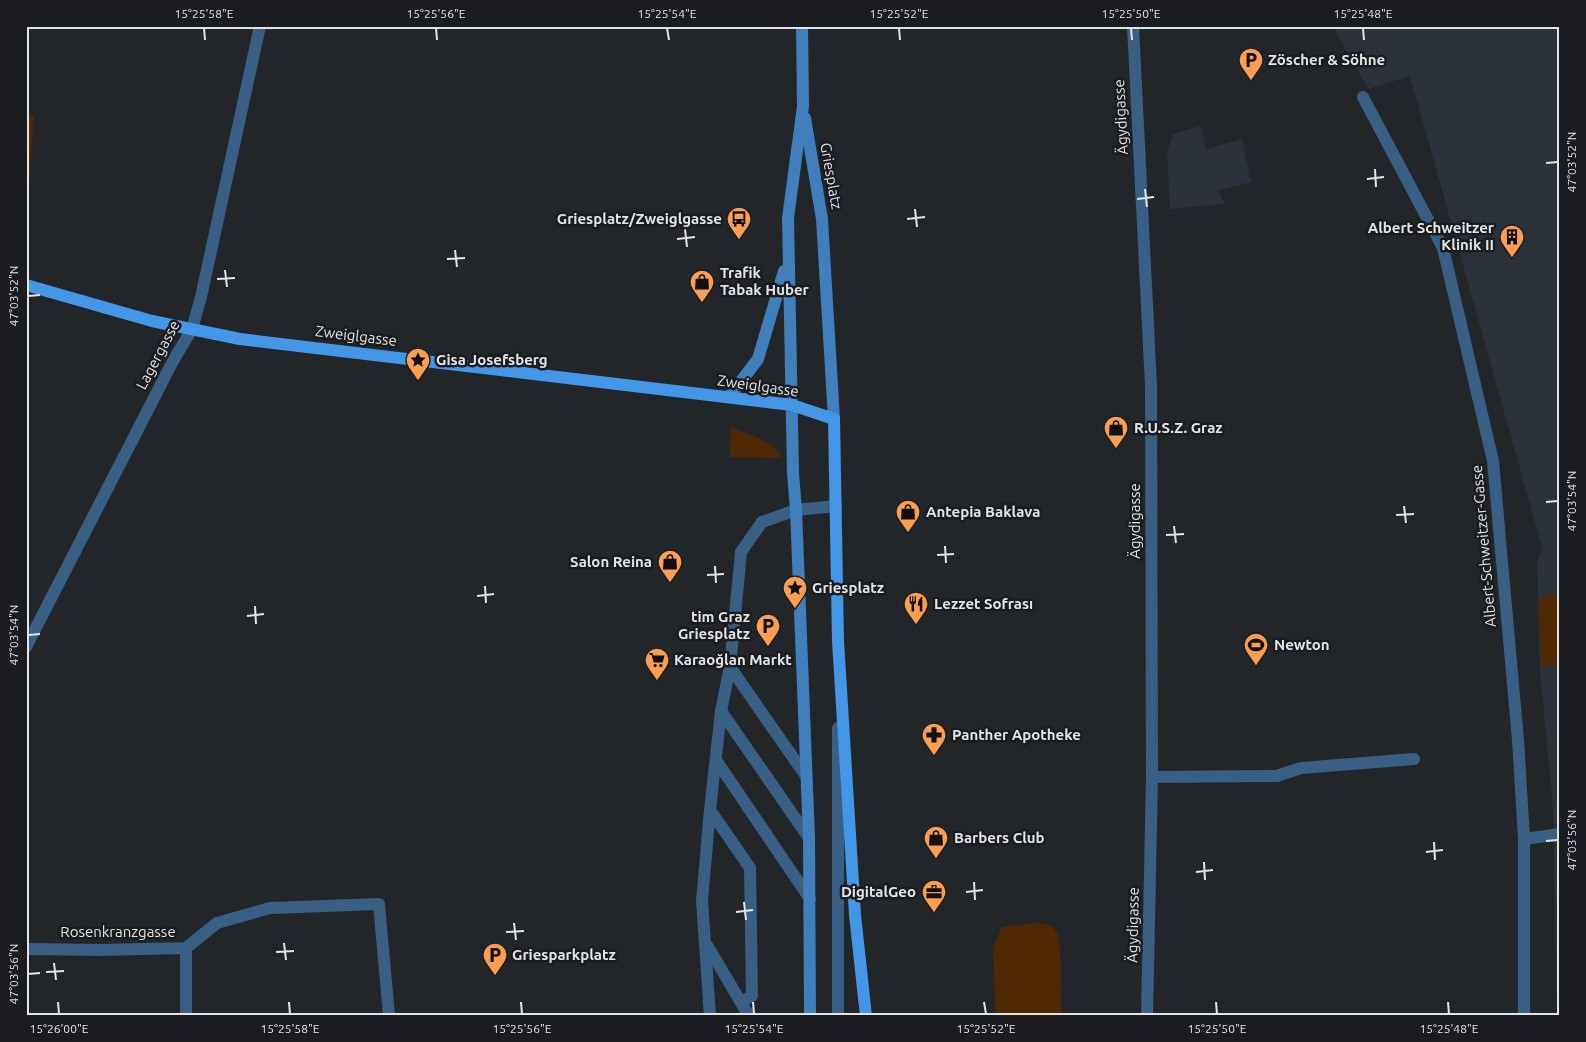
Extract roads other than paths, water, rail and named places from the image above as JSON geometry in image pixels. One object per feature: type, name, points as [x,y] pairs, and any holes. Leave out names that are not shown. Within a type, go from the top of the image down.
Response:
[{"type":"main road","name":"Griesplatz","points":[[802,26],[803,106],[788,218],[788,260],[793,473],[809,838],[810,1016]]},
{"type":"main road","name":"Griesplatz","points":[[803,106],[822,219],[834,419],[838,641],[856,915],[866,1016]]},
{"type":"main road","name":"Griesplatz","points":[[729,397],[758,359],[788,260]]},
{"type":"main road","name":"Zweiglgasse","points":[[26,285],[152,321],[240,339],[792,405],[834,419]]},
{"type":"street","name":"Lagergasse","points":[[26,647],[168,370],[192,329],[260,26]]},
{"type":"street","name":"Ägydigasse","points":[[1133,26],[1151,386],[1152,777],[1147,1016]]},
{"type":"street","name":"Albert-Schweitzer-Gasse","points":[[1363,98],[1443,248],[1493,461],[1518,740],[1524,839],[1524,1016]]},
{"type":"street","points":[[711,1014],[702,901],[721,711],[730,667],[741,552],[762,522],[796,510],[836,506]]},
{"type":"street","name":"Griesplatz","points":[[838,641],[838,1016]]},
{"type":"street","points":[[730,667],[806,776]]},
{"type":"street","points":[[721,711],[809,838]]},
{"type":"street","points":[[716,760],[810,899]]},
{"type":"street","points":[[1152,777],[1277,776],[1301,768],[1414,760]]},
{"type":"street","points":[[710,810],[750,868],[752,996],[741,1002]]},
{"type":"street","points":[[1524,839],[1560,834]]},
{"type":"street","name":"Rosenkranzgasse","points":[[26,949],[186,948],[216,924],[270,908],[379,904],[389,1016]]},
{"type":"street","points":[[706,943],[749,1016]]},
{"type":"street","points":[[186,948],[186,1016]]},
{"type":"place","name":"Zöscher & Söhne","points":[[1251,81]]},
{"type":"place","name":"Griesplatz/Zweiglgasse","points":[[739,240]]},
{"type":"place","name":"Albert Schweitzer Klinik II","points":[[1512,258]]},
{"type":"place","name":"Trafik Tabak Huber","points":[[702,303]]},
{"type":"place","name":"Gisa Josefsberg","points":[[418,381]]},
{"type":"place","name":"R.U.S.Z. Graz","points":[[1116,449]]},
{"type":"place","name":"Antepia Baklava","points":[[908,533]]},
{"type":"place","name":"Salon Reina","points":[[670,583]]},
{"type":"place","name":"Griesplatz","points":[[795,609]]},
{"type":"place","name":"Lezzet Sofrası","points":[[916,625]]},
{"type":"place","name":"tim Graz Griesplatz","points":[[768,647]]},
{"type":"place","name":"Newton","points":[[1256,666]]},
{"type":"place","name":"Karaoğlan Markt","points":[[657,681]]},
{"type":"place","name":"Panther Apotheke","points":[[934,756]]},
{"type":"place","name":"Barbers Club","points":[[936,859]]},
{"type":"place","name":"DigitalGeo","points":[[934,913]]},
{"type":"place","name":"Griesparkplatz","points":[[495,976]]}]
